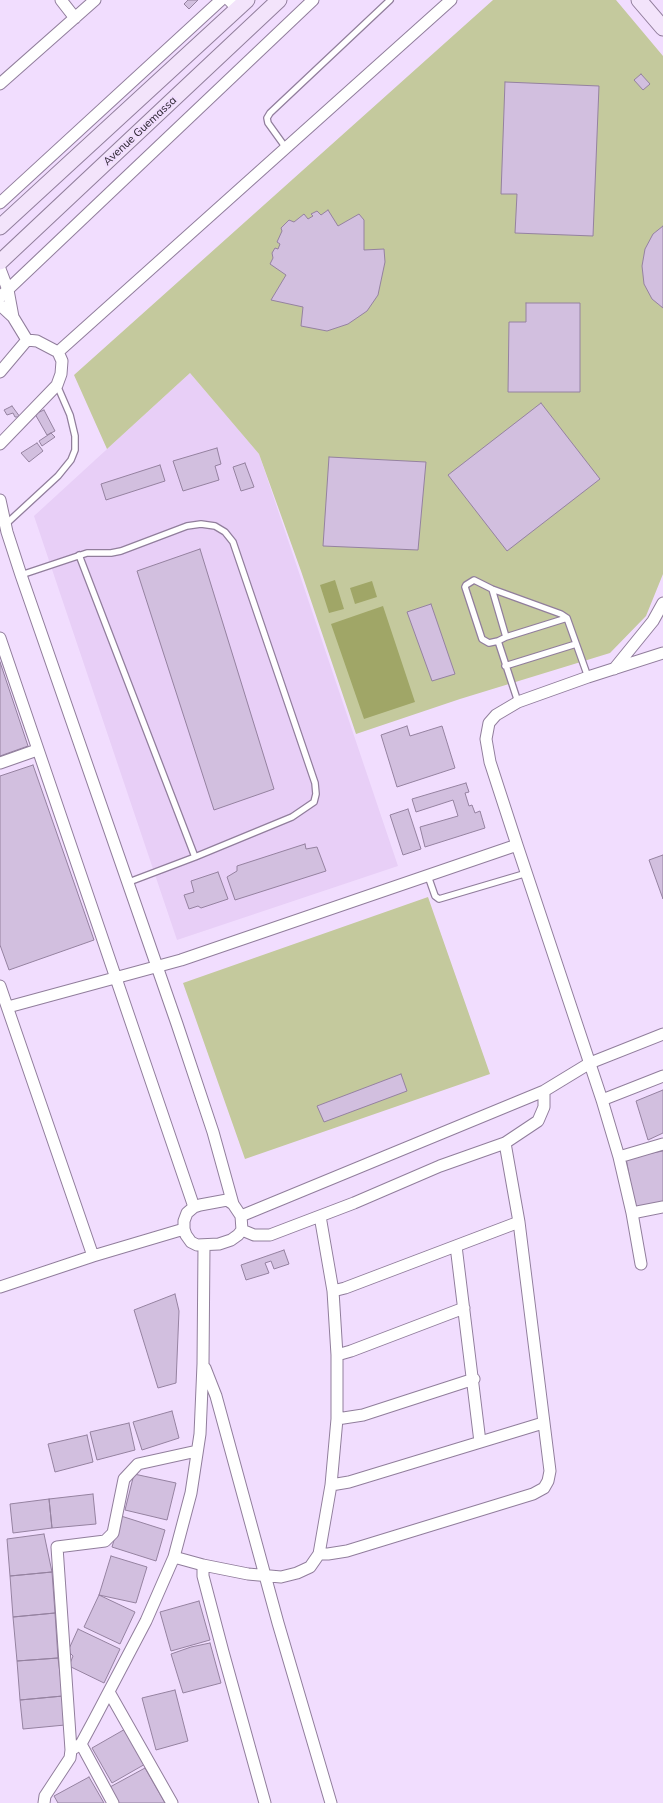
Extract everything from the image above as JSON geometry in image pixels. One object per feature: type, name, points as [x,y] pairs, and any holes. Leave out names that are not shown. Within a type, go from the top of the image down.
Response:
[{"type":"main road","name":"Avenue Guemassa","points":[[0,262],[279,0]]},
{"type":"main road","points":[[639,0],[663,28]]},
{"type":"main road","points":[[0,227],[238,3]]},
{"type":"street","points":[[61,0],[75,18]]},
{"type":"street","points":[[0,84],[95,0]]},
{"type":"street","points":[[0,203],[221,0]]},
{"type":"street","points":[[4,294],[313,0]]},
{"type":"street","points":[[58,352],[451,0]]},
{"type":"street","points":[[0,269],[4,294],[13,318],[27,340]]},
{"type":"street","points":[[0,305],[13,318]]},
{"type":"street","points":[[0,444],[57,385],[61,374],[62,361],[58,352],[37,341],[27,340]]},
{"type":"street","points":[[0,372],[27,340]]},
{"type":"street","points":[[0,500],[5,524],[21,574],[129,882],[213,1132],[233,1204],[241,1216],[242,1230]]},
{"type":"street","points":[[614,669],[653,621],[663,603]]},
{"type":"street","points":[[0,638],[194,1207]]},
{"type":"street","points":[[641,1264],[632,1213],[619,1156],[590,1063],[490,762],[486,739],[489,723],[496,715],[518,702],[588,677],[663,653]]},
{"type":"street","points":[[0,763],[37,750]]},
{"type":"street","points":[[8,1007],[181,960],[517,845]]},
{"type":"street","points":[[0,986],[93,1256]]},
{"type":"street","points":[[241,1216],[544,1091],[590,1063],[663,1034]]},
{"type":"street","points":[[602,1100],[663,1076]]},
{"type":"street","points":[[242,1230],[254,1235],[270,1235],[354,1204],[440,1166],[505,1143],[538,1121],[544,1107],[544,1091]]},
{"type":"street","points":[[319,1554],[347,1551],[533,1494],[544,1488],[548,1481],[550,1471],[519,1222],[505,1143]]},
{"type":"street","points":[[619,1156],[663,1144]]},
{"type":"street","points":[[233,1204],[227,1200],[194,1207],[187,1213],[184,1221],[186,1235],[191,1242],[204,1246],[231,1240],[242,1230]]},
{"type":"street","points":[[632,1213],[663,1207]]},
{"type":"street","points":[[174,1557],[203,1565],[266,1576],[281,1577],[297,1573],[310,1567],[319,1554],[332,1485],[337,1419],[338,1355],[333,1291],[320,1216]]},
{"type":"street","points":[[333,1291],[345,1288],[519,1222]]},
{"type":"street","points":[[0,1287],[93,1256],[184,1229]]},
{"type":"street","points":[[44,1803],[45,1796],[70,1758],[109,1692],[146,1621],[174,1557],[191,1493],[200,1434],[203,1364],[204,1246]]},
{"type":"street","points":[[456,1246],[474,1378],[480,1442]]},
{"type":"street","points":[[338,1355],[464,1308]]},
{"type":"street","points":[[203,1364],[216,1396],[331,1803]]},
{"type":"street","points":[[337,1419],[363,1415],[474,1378]]},
{"type":"street","points":[[332,1485],[349,1482],[543,1424]]},
{"type":"street","points":[[113,1803],[76,1747],[57,1547],[105,1541],[113,1533],[124,1479],[138,1464],[197,1451]]},
{"type":"street","points":[[203,1565],[203,1576],[265,1803]]},
{"type":"street","points":[[109,1692],[172,1803]]},
{"type":"lane","points":[[286,148],[268,124],[267,118],[270,113],[390,0]]},
{"type":"lane","points":[[5,524],[58,476],[71,460],[75,450],[75,436],[70,415],[57,385]]},
{"type":"lane","points":[[21,574],[87,553],[111,553],[121,551],[187,526],[201,524],[215,526],[225,532],[233,542],[315,783],[316,794],[314,802],[292,817],[195,857],[129,882]]},
{"type":"lane","points":[[79,555],[195,857]]},
{"type":"lane","points":[[567,618],[489,643],[482,639],[465,587],[474,580],[492,589],[562,614],[567,618],[588,677]]},
{"type":"lane","points":[[492,589],[506,637]]},
{"type":"lane","points":[[498,641],[518,702]]},
{"type":"lane","points":[[505,666],[576,644]]},
{"type":"lane","points":[[428,876],[435,896],[439,899],[527,873]]},
{"type":"shaded area","points":[[493,0],[616,0],[663,56],[663,574],[646,616],[610,653],[460,699],[356,734],[301,571],[259,454],[190,373],[107,449],[74,375]]},
{"type":"shaded area","points":[[190,373],[259,454],[398,866],[177,940],[34,516]]},
{"type":"shaded area","points":[[335,580],[344,609],[329,613],[320,585]]},
{"type":"shaded area","points":[[372,581],[377,597],[355,604],[350,588]]},
{"type":"shaded area","points":[[383,606],[415,702],[364,719],[331,624]]},
{"type":"shaded area","points":[[428,897],[490,1074],[245,1159],[183,983]]},
{"type":"building","points":[[188,0],[198,0],[189,9],[184,4]]},
{"type":"building","points":[[641,74],[650,84],[643,90],[634,80]]},
{"type":"building","points":[[505,82],[599,86],[593,236],[515,233],[517,194],[501,194]]},
{"type":"building","points":[[328,210],[338,226],[359,214],[364,220],[364,250],[384,249],[385,262],[378,295],[367,311],[348,324],[327,331],[301,326],[303,307],[271,300],[286,275],[270,264],[273,258],[272,253],[275,248],[278,249],[280,244],[277,242],[282,231],[281,228],[289,220],[294,222],[304,214],[308,219],[313,216],[311,214],[317,211],[321,215]]},
{"type":"building","points":[[663,226],[663,308],[652,299],[644,284],[642,266],[645,249],[653,234]]},
{"type":"building","points":[[526,303],[580,303],[580,392],[508,392],[509,322],[526,322]]},
{"type":"building","points":[[541,403],[600,479],[507,551],[448,475]]},
{"type":"building","points":[[12,406],[20,417],[15,417],[13,413],[7,415],[4,410]]},
{"type":"building","points":[[44,410],[55,431],[47,435],[35,414]]},
{"type":"building","points":[[51,433],[55,437],[42,446],[39,441]]},
{"type":"building","points":[[37,443],[43,451],[29,462],[21,453]]},
{"type":"building","points":[[217,448],[221,464],[215,466],[219,480],[183,491],[173,461]]},
{"type":"building","points":[[329,457],[426,462],[418,550],[323,546]]},
{"type":"building","points":[[245,463],[254,487],[241,491],[233,467]]},
{"type":"building","points":[[160,465],[165,481],[106,500],[101,484]]},
{"type":"building","points":[[200,549],[274,789],[214,810],[137,571]]},
{"type":"building","points":[[431,604],[455,674],[432,681],[407,612]]},
{"type":"building","points":[[0,662],[28,746],[0,756]]},
{"type":"building","points":[[407,726],[410,736],[442,726],[455,768],[397,787],[381,735]]},
{"type":"building","points":[[33,765],[94,940],[9,970],[0,945],[0,776]]},
{"type":"building","points":[[466,783],[469,792],[465,793],[469,806],[472,805],[475,813],[480,811],[485,828],[425,847],[420,827],[458,816],[453,800],[416,812],[412,799]]},
{"type":"building","points":[[408,809],[421,849],[403,855],[390,815]]},
{"type":"building","points":[[305,844],[306,849],[317,847],[326,871],[235,900],[227,877],[237,871],[237,866]]},
{"type":"building","points":[[663,855],[663,899],[649,860]]},
{"type":"building","points":[[218,872],[228,899],[201,908],[198,906],[189,909],[184,895],[194,892],[191,881]]},
{"type":"building","points":[[401,1074],[407,1091],[324,1122],[317,1106]]},
{"type":"building","points":[[663,1090],[663,1133],[648,1140],[636,1101]]},
{"type":"building","points":[[663,1151],[663,1202],[635,1207],[626,1158]]},
{"type":"building","points":[[284,1250],[289,1264],[274,1269],[271,1261],[265,1263],[269,1273],[246,1280],[241,1265]]},
{"type":"building","points":[[175,1294],[179,1311],[176,1383],[158,1388],[134,1310]]},
{"type":"building","points":[[172,1411],[179,1438],[142,1450],[133,1422]]},
{"type":"building","points":[[129,1423],[135,1450],[97,1460],[90,1432]]},
{"type":"building","points":[[87,1435],[93,1462],[55,1472],[48,1444]]},
{"type":"building","points":[[134,1474],[176,1483],[167,1520],[125,1510]]},
{"type":"building","points":[[93,1494],[96,1524],[52,1528],[49,1499]]},
{"type":"building","points":[[49,1499],[52,1528],[13,1533],[10,1504]]},
{"type":"building","points":[[121,1516],[165,1530],[156,1561],[112,1547]]},
{"type":"building","points":[[44,1534],[52,1572],[10,1576],[7,1539]]},
{"type":"building","points":[[111,1556],[147,1567],[136,1603],[99,1595]]},
{"type":"building","points":[[52,1572],[55,1613],[13,1617],[10,1576]]},
{"type":"building","points":[[99,1595],[135,1612],[120,1644],[84,1627]]},
{"type":"building","points":[[199,1601],[210,1640],[171,1651],[160,1612]]},
{"type":"building","points":[[55,1613],[58,1658],[17,1661],[13,1617]]},
{"type":"building","points":[[78,1629],[120,1649],[104,1683],[69,1666],[73,1656],[68,1651]]},
{"type":"building","points":[[210,1643],[221,1683],[183,1693],[171,1654],[191,1647]]},
{"type":"building","points":[[58,1658],[63,1696],[20,1700],[17,1661]]},
{"type":"building","points":[[175,1690],[188,1741],[156,1750],[142,1698]]},
{"type":"building","points":[[63,1696],[65,1725],[23,1729],[20,1700]]},
{"type":"building","points":[[127,1728],[147,1763],[112,1783],[92,1748]]},
{"type":"building","points":[[145,1768],[165,1803],[118,1803],[110,1787]]},
{"type":"building","points":[[89,1777],[104,1803],[58,1803],[54,1796]]}]
